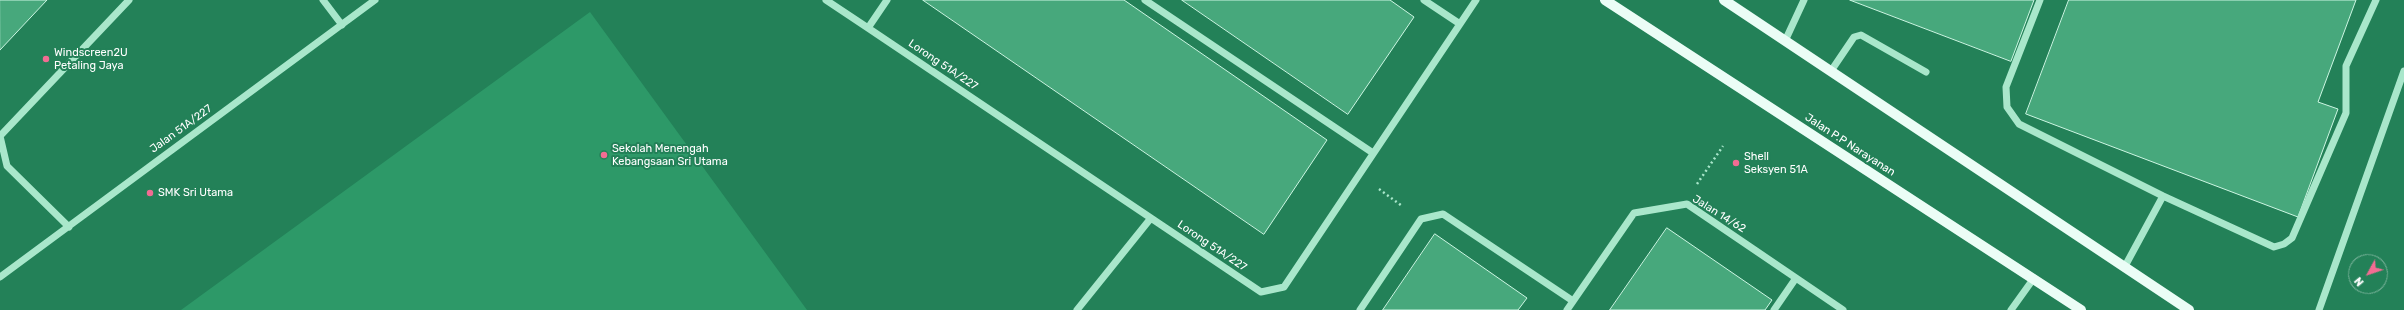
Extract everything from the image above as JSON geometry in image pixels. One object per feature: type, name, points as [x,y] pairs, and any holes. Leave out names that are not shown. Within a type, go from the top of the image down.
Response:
[{"type":"main road","name":"Jalan P.P Narayanan","points":[[1605,0],[2082,310]]},
{"type":"main road","points":[[1724,0],[2189,310]]},
{"type":"street","points":[[69,226],[7,166],[0,136],[129,0]]},
{"type":"street","points":[[323,0],[342,24]]},
{"type":"street","name":"Jalan 51A/227","points":[[0,277],[375,0]]},
{"type":"street","name":"Lorong 51A/227","points":[[826,0],[1261,292],[1284,287],[1476,0]]},
{"type":"street","points":[[868,28],[887,0]]},
{"type":"street","points":[[1145,0],[1373,153]]},
{"type":"street","points":[[1424,0],[1460,24]]},
{"type":"street","points":[[1785,41],[1804,0]]},
{"type":"street","points":[[2040,0],[2006,87],[2007,107],[2019,124],[2164,196],[2274,247],[2284,244],[2292,238],[2346,113],[2346,66],[2376,0]]},
{"type":"street","points":[[1831,71],[1854,37],[1861,35],[1926,72]]},
{"type":"street","points":[[2319,310],[2404,71]]},
{"type":"street","points":[[2124,268],[2164,196]]},
{"type":"street","name":"Jalan 14/62","points":[[1567,310],[1634,213],[1687,204],[1843,310]]},
{"type":"street","points":[[1360,310],[1420,219],[1443,214],[1573,301]]},
{"type":"street","points":[[1077,310],[1151,218]]},
{"type":"street","points":[[1774,310],[1796,278]]},
{"type":"street","points":[[2011,310],[2034,278]]},
{"type":"path","points":[[1694,189],[1723,146]]},
{"type":"path","points":[[1359,175],[1420,219]]},
{"type":"green space","points":[[590,12],[807,310],[181,310]]},
{"type":"building","points":[[0,0],[47,0],[0,50]]},
{"type":"building","points":[[923,0],[1124,0],[1327,140],[1264,234]]},
{"type":"building","points":[[1182,0],[1390,0],[1414,17],[1348,114]]},
{"type":"building","points":[[1850,0],[2034,0],[2011,61]]},
{"type":"building","points":[[2069,0],[2356,0],[2318,102],[2338,109],[2298,217],[2026,114]]},
{"type":"building","points":[[1667,228],[1772,300],[1765,310],[1610,310]]},
{"type":"building","points":[[1435,234],[1527,298],[1518,310],[1383,310]]},
{"type":"place","name":"Windscreen2U Petaling Jaya","points":[[46,59]]},
{"type":"place","name":"Sekolah Menengah Kebangsaan Sri Utama","points":[[604,155]]},
{"type":"place","name":"Shell Seksyen 51A","points":[[1736,163]]},
{"type":"place","name":"SMK Sri Utama","points":[[150,193]]}]
